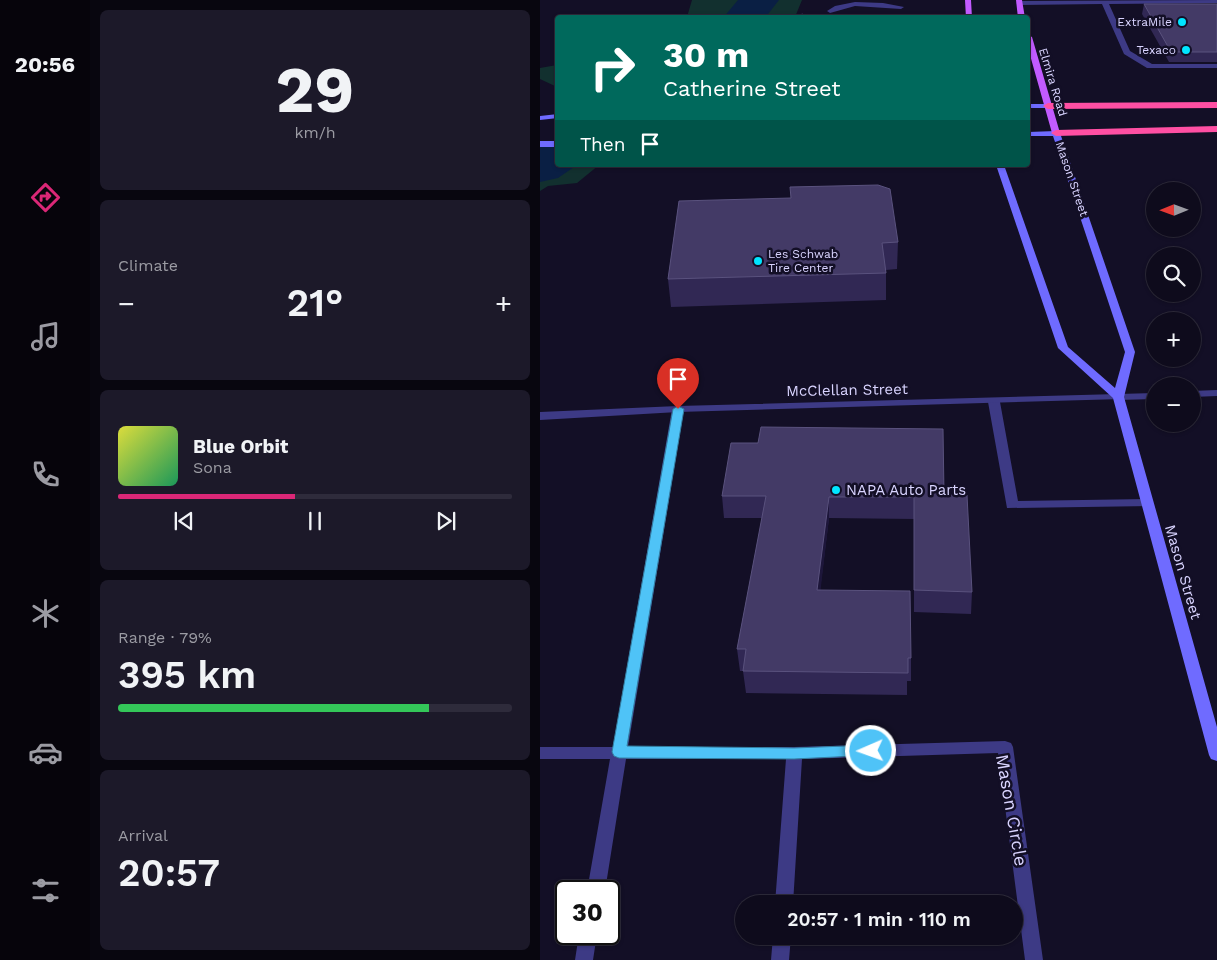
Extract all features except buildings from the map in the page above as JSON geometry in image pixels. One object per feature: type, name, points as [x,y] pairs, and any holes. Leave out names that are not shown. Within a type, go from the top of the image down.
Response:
[{"type":"highway","points":[[1048,106],[1217,105]]},
{"type":"highway","points":[[1056,133],[1217,129]]},
{"type":"main road","points":[[968,0],[969,15]]},
{"type":"main road","points":[[1019,2],[1021,15]]},
{"type":"main road","name":"Elmira Road","points":[[1030,45],[1056,133]]},
{"type":"main road","points":[[1030,106],[1048,106]]},
{"type":"main road","points":[[540,118],[555,116]]},
{"type":"main road","points":[[1030,134],[1056,133]]},
{"type":"main road","name":"Mason Street","points":[[1056,133],[1130,352],[1118,397],[1217,755]]},
{"type":"main road","points":[[540,144],[555,144]]},
{"type":"main road","points":[[1001,167],[1062,348],[1118,397]]},
{"type":"street","points":[[1019,2],[1217,1]]},
{"type":"street","points":[[1105,3],[1127,52],[1150,66],[1217,66]]},
{"type":"street","points":[[830,11],[837,6],[858,4],[900,6]]},
{"type":"street","points":[[1201,394],[1217,393]]},
{"type":"street","name":"McClellan Street","points":[[540,416],[678,409],[994,402],[1146,396]]},
{"type":"street","points":[[994,402],[1012,505],[1147,502]]},
{"type":"street","points":[[598,880],[678,409]]},
{"type":"street","name":"Mason Circle","points":[[540,753],[794,753],[1005,747],[1034,960]]},
{"type":"street","points":[[785,895],[794,753]]},
{"type":"street","points":[[584,960],[586,945]]},
{"type":"street","points":[[780,960],[781,945]]},
{"type":"green space","points":[[692,0],[802,0],[796,15],[688,15]]},
{"type":"green space","points":[[555,65],[555,86],[540,79],[540,68]]},
{"type":"green space","points":[[540,163],[555,163],[555,167],[597,167],[577,183],[548,186],[540,191]]},
{"type":"waterway","points":[[746,15],[760,0]]},
{"type":"waterway","points":[[540,167],[555,158]]},
{"type":"place","name":"ExtraMile","points":[[1182,22]]},
{"type":"place","name":"Texaco","points":[[1186,50]]},
{"type":"place","name":"Les Schwab Tire Center","points":[[758,261]]},
{"type":"place","name":"NAPA Auto Parts","points":[[836,490]]},
{"type":"route","points":[[678,409],[619,752],[794,753],[871,751]]}]
